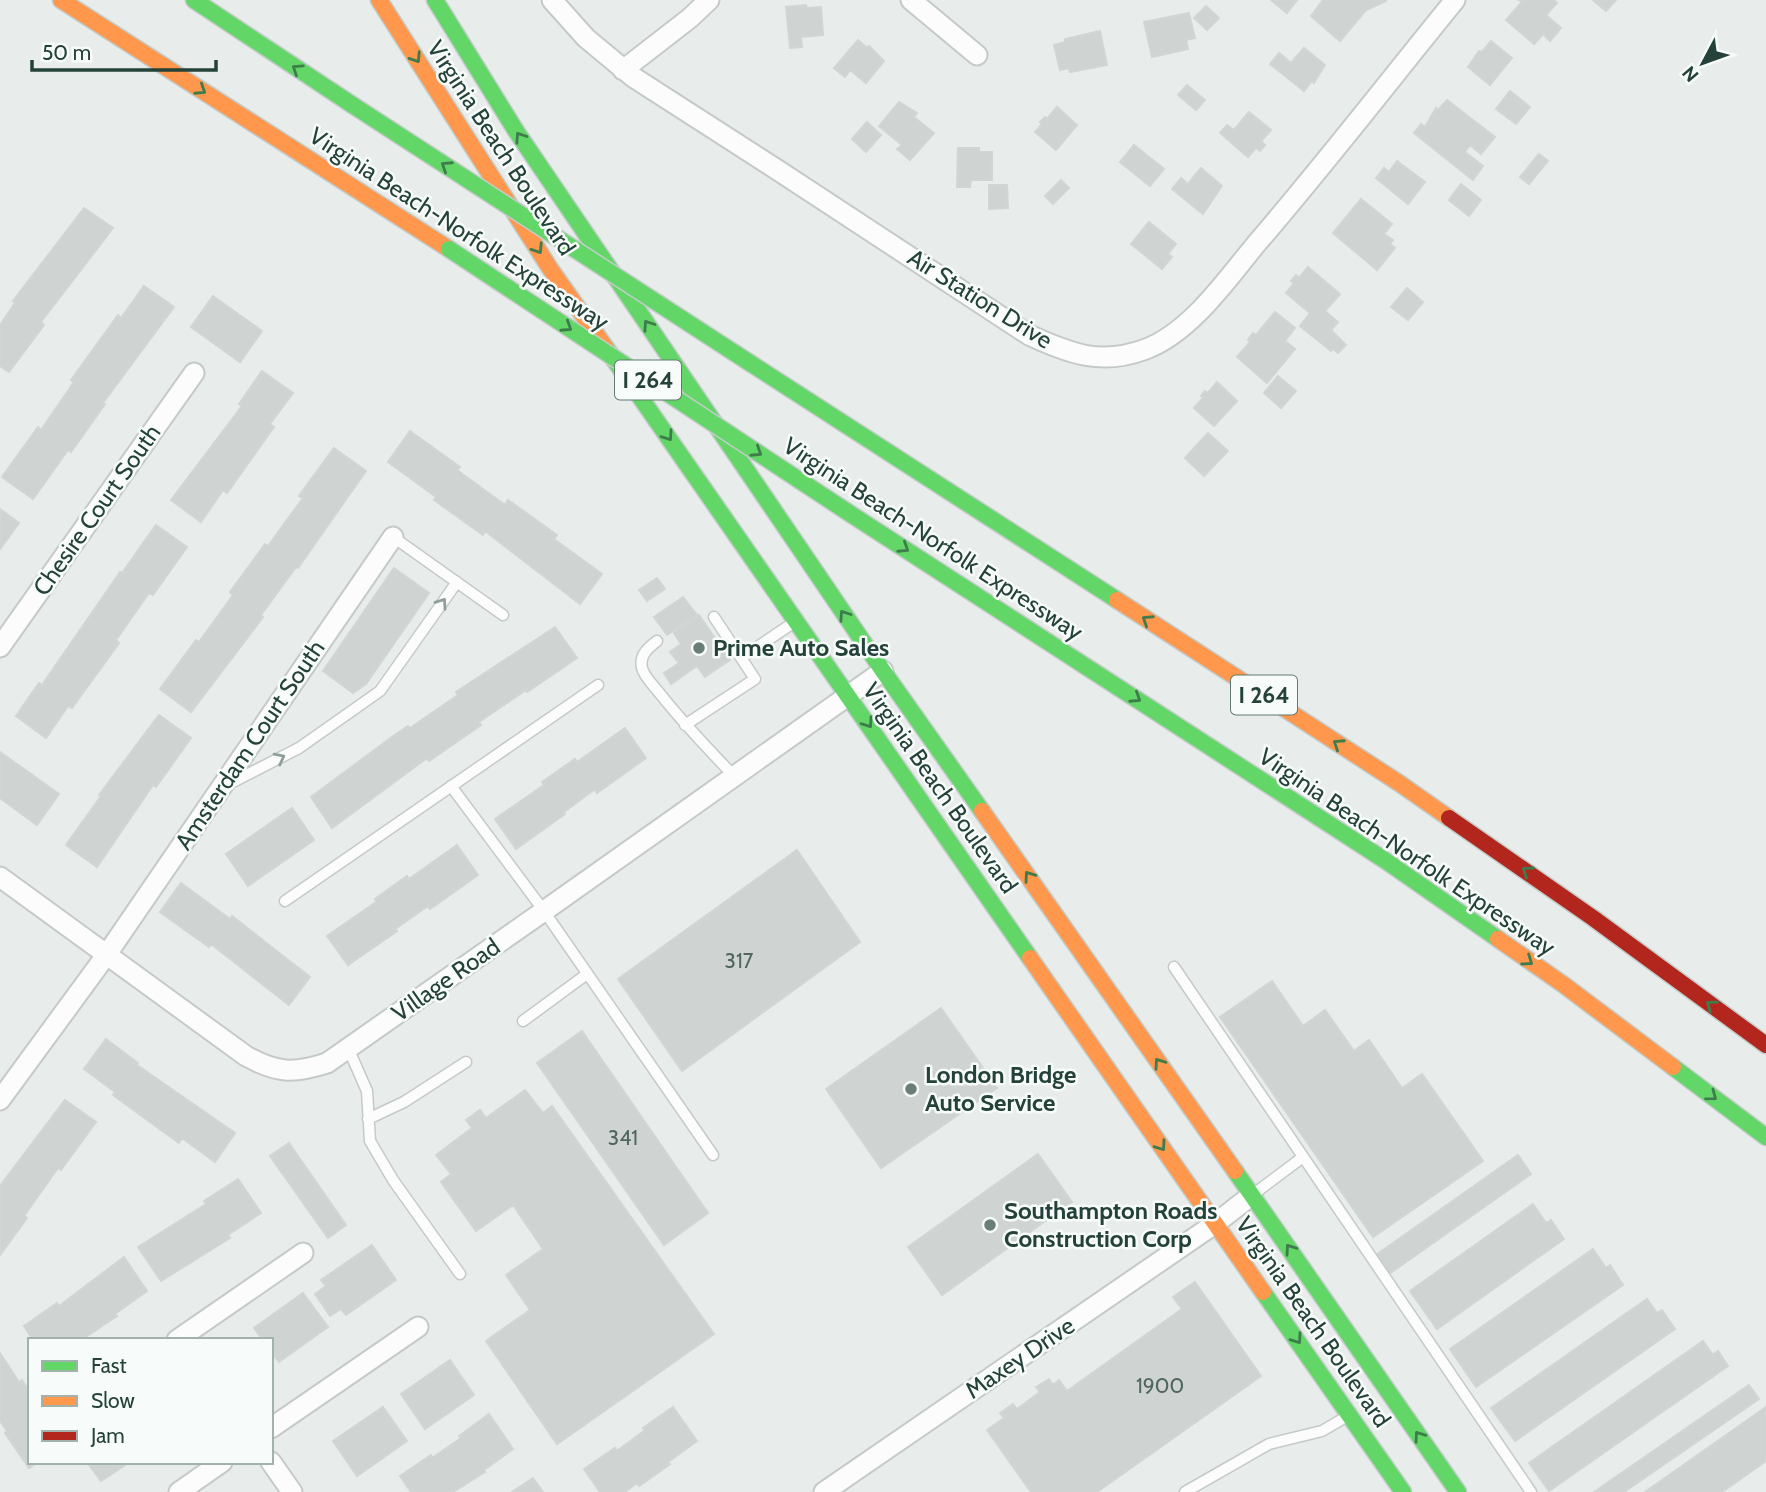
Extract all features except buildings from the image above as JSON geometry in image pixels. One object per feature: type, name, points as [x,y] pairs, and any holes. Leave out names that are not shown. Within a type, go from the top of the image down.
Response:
[{"type":"main road","name":"Virginia Beach-Norfolk Expressway","points":[[61,0],[449,249],[846,511],[1386,861],[1564,985],[1766,1137]]},
{"type":"main road","name":"Virginia Beach-Norfolk Expressway","points":[[194,0],[1399,783],[1593,918],[1766,1045]]},
{"type":"main road","name":"Virginia Beach Boulevard","points":[[379,0],[551,270],[1403,1492]]},
{"type":"main road","name":"Virginia Beach Boulevard","points":[[435,0],[516,131],[883,671],[1458,1492]]},
{"type":"street","name":"Air Station Drive","points":[[552,0],[586,38],[623,69],[1029,335],[1060,349],[1094,358],[1125,356],[1149,348],[1170,336],[1196,315],[1290,204],[1455,0]]},
{"type":"street","points":[[623,69],[690,18],[709,0]]},
{"type":"street","points":[[911,0],[977,55]]},
{"type":"street","name":"Chesire Court South","points":[[0,647],[194,373]]},
{"type":"street","name":"Amsterdam Court South","points":[[0,1100],[107,954],[393,537]]},
{"type":"street","name":"Village Road","points":[[0,877],[246,1056],[265,1066],[286,1071],[307,1069],[327,1063],[883,671]]},
{"type":"street","name":"Maxey Drive","points":[[824,1492],[1216,1223],[1252,1195]]},
{"type":"street","points":[[183,1338],[303,1253]]},
{"type":"street","points":[[273,1428],[418,1327]]},
{"type":"street","points":[[179,1492],[219,1464]]},
{"type":"street","points":[[272,1464],[292,1492]]},
{"type":"lane","points":[[393,537],[503,615]]},
{"type":"lane","points":[[220,789],[299,748],[380,691],[457,582]]},
{"type":"lane","points":[[685,725],[755,679],[714,617]]},
{"type":"lane","points":[[741,658],[796,620]]},
{"type":"lane","points":[[657,641],[646,649],[642,657],[642,668],[685,725],[734,776]]},
{"type":"lane","points":[[285,901],[598,685]]},
{"type":"lane","points":[[451,786],[544,911],[713,1155]]},
{"type":"lane","points":[[1174,967],[1531,1492]]},
{"type":"lane","points":[[523,1021],[587,974]]},
{"type":"lane","points":[[348,1048],[367,1091],[370,1141],[393,1180],[460,1274]]},
{"type":"lane","points":[[368,1119],[404,1102],[466,1062]]},
{"type":"lane","points":[[1252,1195],[1303,1157]]},
{"type":"lane","points":[[1185,1492],[1269,1444],[1322,1431],[1350,1415]]},
{"type":"traffic: fast","points":[[194,0],[354,106]]},
{"type":"traffic: fast","points":[[435,0],[516,131],[883,671],[982,811]]},
{"type":"traffic: fast","points":[[354,106],[750,363]]},
{"type":"traffic: fast","points":[[449,249],[846,511]]},
{"type":"traffic: fast","points":[[606,348],[1030,958]]},
{"type":"traffic: fast","points":[[750,363],[1117,600]]},
{"type":"traffic: fast","points":[[846,511],[1386,861],[1498,939]]},
{"type":"traffic: fast","points":[[1673,1067],[1766,1137]]},
{"type":"traffic: fast","points":[[1235,1171],[1458,1492]]},
{"type":"traffic: fast","points":[[1263,1292],[1403,1492]]},
{"type":"traffic: slow","points":[[61,0],[449,249]]},
{"type":"traffic: slow","points":[[379,0],[551,270],[606,348]]},
{"type":"traffic: slow","points":[[1117,600],[1449,818]]},
{"type":"traffic: slow","points":[[982,811],[1235,1171]]},
{"type":"traffic: slow","points":[[1498,939],[1673,1067]]},
{"type":"traffic: slow","points":[[1030,958],[1263,1292]]},
{"type":"traffic: jam","points":[[1449,818],[1593,918],[1766,1045]]},
{"type":"place","name":"Prime Auto Sales","points":[[699,648]]},
{"type":"place","name":"London Bridge Auto Service","points":[[911,1089]]},
{"type":"place","name":"Southampton Roads Construction Corp","points":[[990,1225]]}]
